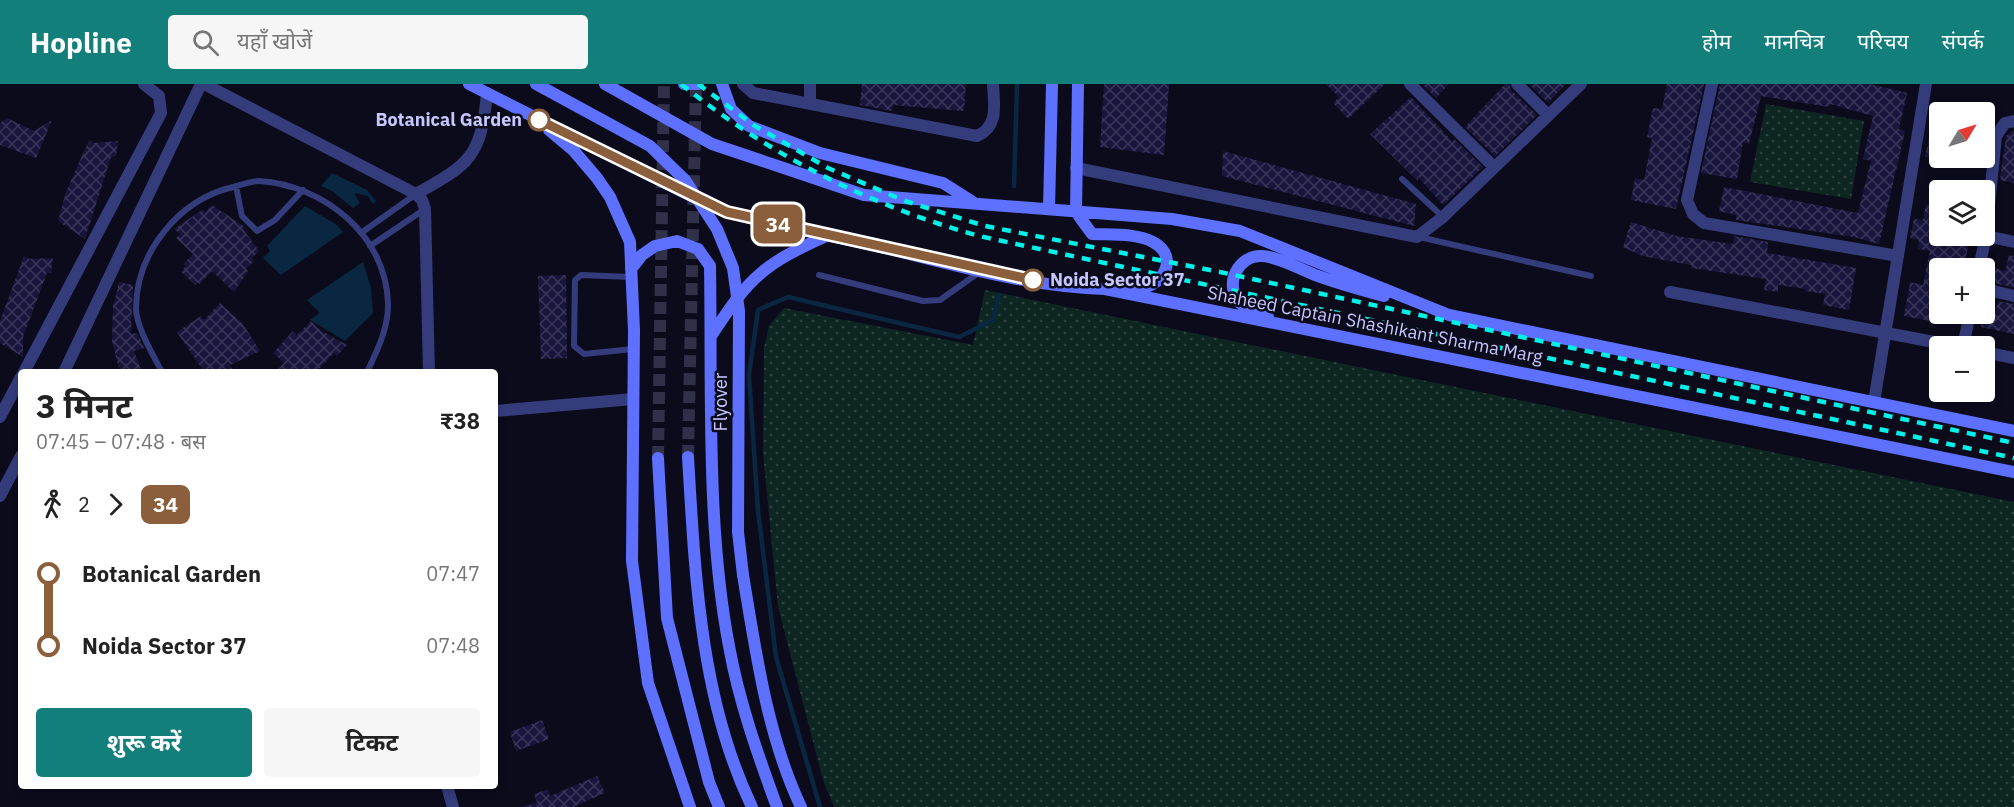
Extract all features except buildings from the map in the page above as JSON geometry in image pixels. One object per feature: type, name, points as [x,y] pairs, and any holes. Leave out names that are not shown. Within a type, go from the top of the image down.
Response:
[{"type":"main road","points":[[469,84],[536,118],[574,152],[610,197],[630,242],[634,349],[632,561],[647,674],[690,807]]},
{"type":"main road","name":"Flyover","points":[[536,84],[650,146],[685,180],[717,229],[733,268],[739,311],[738,532],[757,660],[772,724],[791,786],[801,807]]},
{"type":"main road","name":"Shaheed Captain Shashikant Sharma Marg","points":[[605,84],[712,144],[864,195],[1172,219],[1240,231],[1449,315],[2014,431]]},
{"type":"main road","points":[[684,84],[698,84]]},
{"type":"main road","points":[[722,84],[731,109],[749,126],[820,153],[943,183],[975,203]]},
{"type":"main road","points":[[1049,208],[1052,84]]},
{"type":"main road","points":[[1078,84],[1076,212],[1092,234],[1144,238],[1158,245],[1166,267],[1159,281],[1145,289],[1105,289]]},
{"type":"main road","name":"Shaheed Captain Shashikant Sharma Marg","points":[[536,118],[709,205],[744,216],[1070,288],[1105,289],[2014,472]]},
{"type":"main road","points":[[711,336],[741,293],[761,273],[794,252],[828,235]]},
{"type":"main road","points":[[631,273],[642,255],[655,246],[677,241],[698,249],[710,266],[716,551],[729,647],[752,739],[777,807]]},
{"type":"main road","points":[[1294,327],[1245,307],[1238,301],[1234,293],[1234,275],[1245,261],[1262,256],[1271,258],[1334,282],[1449,315]]},
{"type":"main road","points":[[688,457],[695,589],[711,678],[738,779],[752,807]]},
{"type":"main road","points":[[658,458],[667,618],[709,782],[719,807]]},
{"type":"street","points":[[26,369],[161,113],[159,96],[144,84]]},
{"type":"street","points":[[65,369],[202,84],[416,194],[422,200],[425,209],[429,369]]},
{"type":"street","points":[[743,84],[753,93],[977,136],[988,131],[994,121],[993,84]]},
{"type":"street","points":[[810,84],[810,104]]},
{"type":"street","points":[[1410,84],[1494,166]]},
{"type":"street","points":[[1517,84],[1548,116]]},
{"type":"street","points":[[1076,168],[1417,237],[1443,217],[1581,84]]},
{"type":"street","points":[[1712,84],[1688,200],[1693,214],[1704,223],[1898,255]]},
{"type":"street","points":[[1874,402],[1926,84]]},
{"type":"street","points":[[416,194],[454,173],[473,155],[484,130],[487,93]]},
{"type":"street","points":[[1992,180],[1996,136],[2005,123],[2014,120]]},
{"type":"street","points":[[1995,238],[2014,242]]},
{"type":"street","points":[[1670,292],[1929,341]]},
{"type":"street","points":[[1995,292],[2014,296]]},
{"type":"street","points":[[1995,354],[2014,358]]},
{"type":"street","points":[[0,417],[18,383]]},
{"type":"street","points":[[498,411],[633,399]]},
{"type":"street","points":[[0,496],[18,462]]},
{"type":"street","points":[[448,789],[453,807]]},
{"type":"lane","points":[[1402,179],[1443,217]]},
{"type":"lane","points":[[161,369],[136,312],[143,266],[179,213],[224,189],[257,181],[303,190],[324,199],[354,223],[370,246],[380,263],[388,304],[380,342],[368,369]]},
{"type":"lane","points":[[236,186],[242,216],[257,231],[275,220],[303,190]]},
{"type":"lane","points":[[361,233],[416,194]]},
{"type":"lane","points":[[370,246],[425,209]]},
{"type":"lane","points":[[1417,237],[1592,276]]},
{"type":"lane","points":[[819,275],[923,301],[940,300],[954,292],[981,270]]},
{"type":"lane","points":[[631,273],[581,275],[574,280],[574,346],[584,354],[634,349]]},
{"type":"green space","points":[[1766,104],[1864,121],[1851,199],[1750,182]]},
{"type":"green space","points":[[985,290],[2014,502],[2014,807],[834,807],[823,780],[778,607],[763,453],[764,348],[769,326],[784,308],[973,345]]},
{"type":"water","points":[[332,173],[367,190],[376,201],[373,204],[368,196],[354,193],[360,203],[353,208],[332,191],[321,186]]},
{"type":"water","points":[[305,206],[337,225],[343,232],[281,275],[263,258],[270,251],[267,246]]},
{"type":"water","points":[[363,262],[371,288],[373,313],[345,341],[310,320],[320,313],[307,300]]},
{"type":"waterway","points":[[1014,186],[1017,84]]},
{"type":"waterway","points":[[820,807],[776,657],[758,511],[749,375],[758,310],[788,297],[959,337],[993,320],[999,295]]},
{"type":"tunnel","points":[[658,458],[664,84]]},
{"type":"tunnel","points":[[688,457],[696,84]]},
{"type":"railway","points":[[681,84],[750,134],[822,175],[898,209],[979,236],[2014,458]]},
{"type":"railway","points":[[698,84],[755,126],[828,168],[905,201],[985,226],[1220,272],[2014,443]]},
{"type":"bus line","name":"34","points":[[539,120],[727,212],[1033,280]]},
{"type":"place","name":"Botanical Garden","points":[[539,120]]},
{"type":"place","name":"Noida Sector 37","points":[[1033,280]]}]
